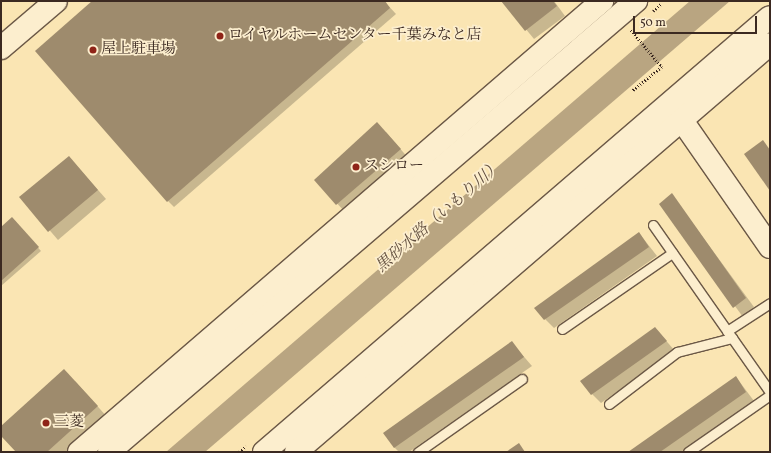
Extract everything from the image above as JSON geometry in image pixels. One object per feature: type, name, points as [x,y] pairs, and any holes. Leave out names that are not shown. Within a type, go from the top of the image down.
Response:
[{"type":"street","points":[[1,48],[56,1]]},
{"type":"street","points":[[79,452],[602,1]]},
{"type":"street","points":[[110,452],[636,1]]},
{"type":"street","points":[[296,452],[676,112],[770,17]]},
{"type":"street","points":[[264,452],[676,112],[770,44]]},
{"type":"street","points":[[676,112],[770,247]]},
{"type":"lane","points":[[653,226],[770,393],[688,452]]},
{"type":"lane","points":[[562,329],[672,253]]},
{"type":"lane","points":[[609,404],[677,352],[730,335],[770,303]]},
{"type":"lane","points":[[418,452],[522,379]]},
{"type":"path","points":[[631,30],[662,67],[632,91]]},
{"type":"shaded area","points":[[690,1],[730,1],[205,452],[166,452]]},
{"type":"building","points":[[92,1],[385,1],[390,8],[167,202],[35,51]]},
{"type":"building","points":[[501,1],[553,1],[557,6],[525,31]]},
{"type":"building","points":[[377,122],[401,149],[336,205],[314,180]]},
{"type":"building","points":[[763,140],[770,150],[770,191],[744,154]]},
{"type":"building","points":[[69,156],[98,190],[48,232],[19,197]]},
{"type":"building","points":[[672,193],[746,298],[733,308],[659,204]]},
{"type":"building","points":[[12,217],[39,247],[1,281],[1,227]]},
{"type":"building","points":[[639,232],[649,247],[544,320],[534,308]]},
{"type":"building","points":[[655,327],[667,341],[591,395],[580,381]]},
{"type":"building","points":[[512,341],[524,357],[394,448],[383,433]]},
{"type":"building","points":[[64,369],[98,406],[47,452],[16,452],[1,436],[1,426]]},
{"type":"building","points":[[736,376],[746,392],[660,452],[628,452]]},
{"type":"building","points":[[519,443],[525,452],[506,452]]},
{"type":"place","name":"ロイヤルホームセンター千葉みなと店","points":[[220,36]]},
{"type":"place","name":"屋上駐車場","points":[[93,50]]},
{"type":"place","name":"スシロー","points":[[356,167]]},
{"type":"place","name":"三菱","points":[[46,423]]},
{"type":"water label","name":"黒砂水路（いもり川）","points":[[439,217]]}]
